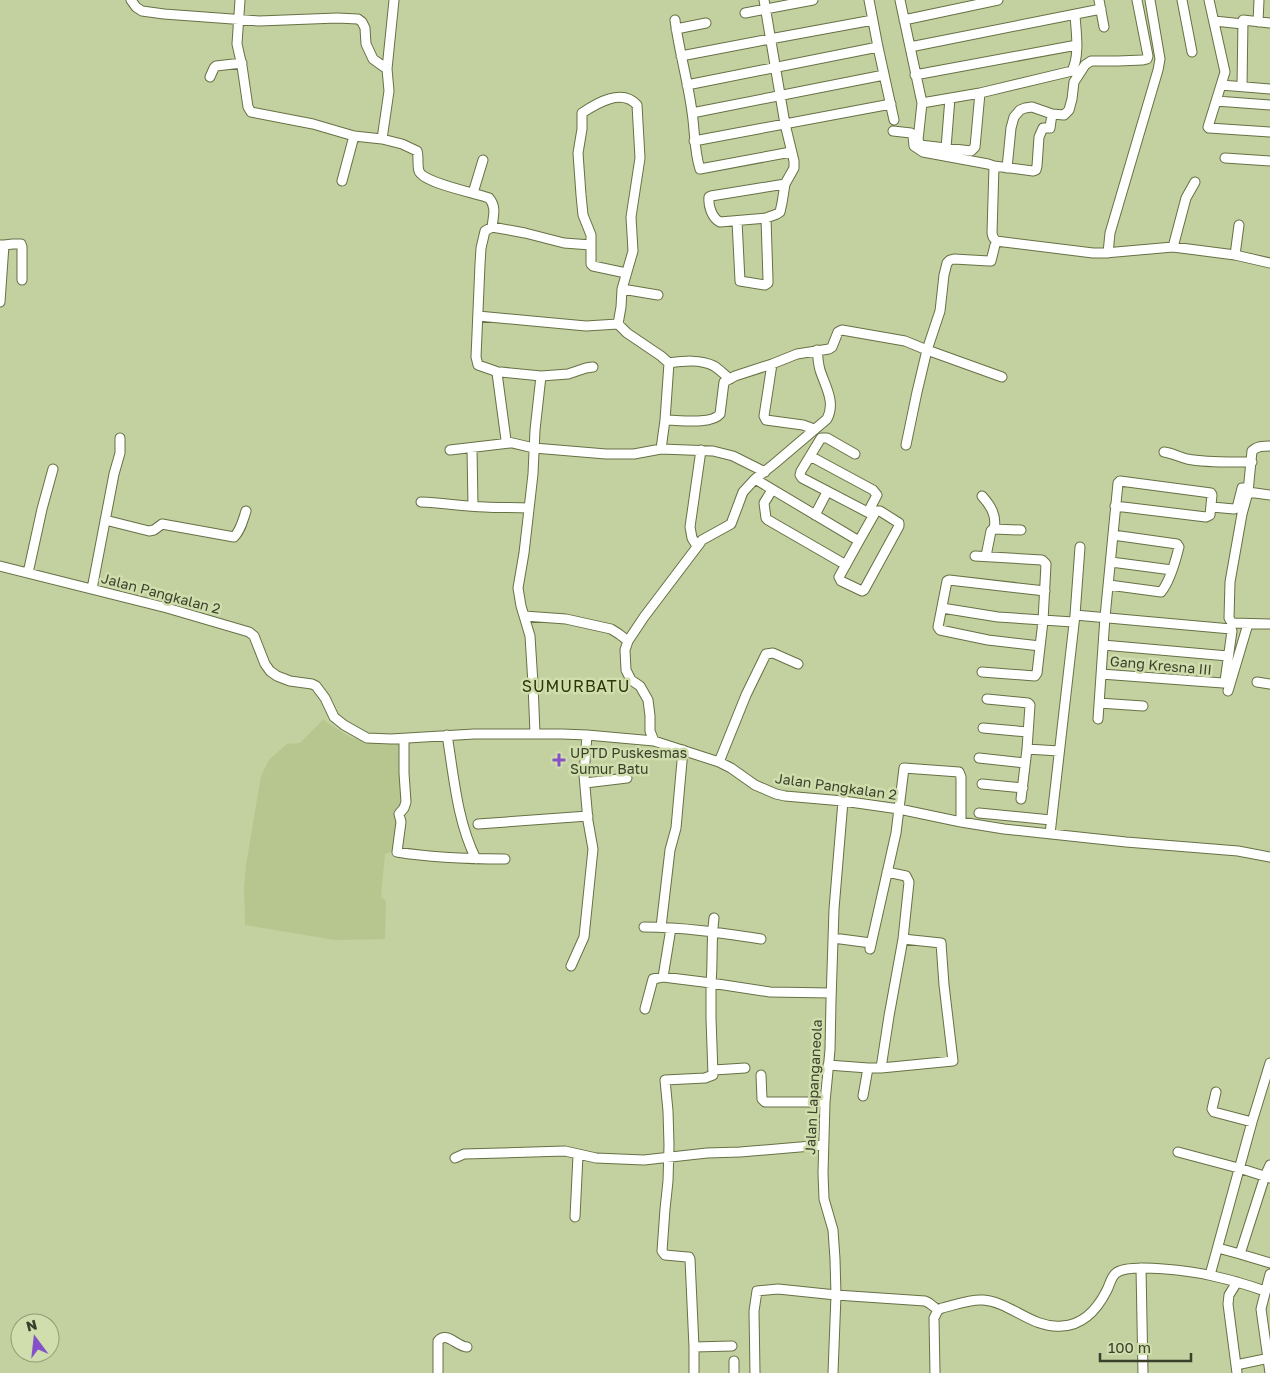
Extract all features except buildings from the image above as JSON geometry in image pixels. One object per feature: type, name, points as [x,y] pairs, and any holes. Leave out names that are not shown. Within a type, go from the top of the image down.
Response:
[{"type":"street","points":[[131,0],[142,11],[154,14],[259,21],[358,19],[365,28],[366,44],[373,59],[388,69]]},
{"type":"street","points":[[240,0],[237,35],[248,108],[251,112],[313,124],[354,136],[382,139],[402,144],[417,151],[418,170],[421,174],[449,187],[489,198],[493,202],[492,227]]},
{"type":"street","points":[[382,139],[389,91],[388,69],[394,0]]},
{"type":"street","points":[[745,13],[765,5],[813,0]]},
{"type":"street","points":[[869,0],[894,120]]},
{"type":"street","points":[[900,0],[922,102],[918,143],[920,146],[971,151],[975,148],[980,93]]},
{"type":"street","points":[[904,20],[998,0]]},
{"type":"street","points":[[1007,168],[1011,128],[1014,116],[1020,110],[1029,107],[1052,114],[1064,115],[1072,99],[1074,82],[1085,65],[1091,61],[1143,60],[1148,56],[1137,0]]},
{"type":"street","points":[[1107,253],[1110,233],[1160,59],[1150,0]]},
{"type":"street","points":[[1182,0],[1192,52]]},
{"type":"street","points":[[1209,0],[1225,72],[1208,126],[1209,128],[1270,132]]},
{"type":"street","points":[[1258,0],[1258,22]]},
{"type":"street","points":[[765,5],[794,166],[785,184],[784,197],[780,212],[777,214],[766,218],[720,222],[712,215],[709,198],[785,184]]},
{"type":"street","points":[[910,47],[1075,15],[1100,5],[1104,27]]},
{"type":"street","points":[[922,102],[980,93],[1072,71],[1077,45],[1075,15]]},
{"type":"street","points":[[680,56],[873,20]]},
{"type":"street","points":[[1242,86],[1243,20],[1270,23]]},
{"type":"street","points":[[1214,21],[1243,24]]},
{"type":"street","points":[[706,23],[675,25],[692,113],[694,141],[699,168],[701,170],[791,152]]},
{"type":"street","points":[[916,75],[1077,45]]},
{"type":"street","points":[[687,85],[878,47]]},
{"type":"street","points":[[210,78],[216,66],[242,63]]},
{"type":"street","points":[[692,113],[884,75]]},
{"type":"street","points":[[1221,85],[1270,89]]},
{"type":"street","points":[[618,324],[622,289],[633,251],[631,217],[640,158],[637,105],[627,98],[602,101],[582,113],[578,153],[583,215],[591,235],[591,262],[593,266],[626,273]]},
{"type":"street","points":[[946,148],[950,98]]},
{"type":"street","points":[[1216,101],[1270,105]]},
{"type":"street","points":[[694,141],[891,104]]},
{"type":"street","points":[[892,131],[912,133],[914,146],[923,152],[994,166],[1033,171],[1038,166],[1039,137],[1043,128],[1050,128],[1052,114]]},
{"type":"street","points":[[342,181],[354,136]]},
{"type":"street","points":[[1226,158],[1270,161]]},
{"type":"street","points":[[473,193],[483,160]]},
{"type":"street","points":[[906,445],[927,350],[940,312],[947,263],[950,260],[991,260],[996,241],[992,233],[994,166]]},
{"type":"street","points":[[1173,247],[1186,198],[1195,182]]},
{"type":"street","points":[[737,221],[740,282],[765,285],[768,283],[766,218]]},
{"type":"street","points":[[1236,255],[1239,225]]},
{"type":"street","points":[[591,245],[564,243],[526,233],[492,227],[485,231],[480,264],[477,362],[478,365],[498,372],[541,376],[568,374],[593,367]]},
{"type":"street","points":[[996,241],[1093,253],[1173,247],[1236,255],[1270,263]]},
{"type":"street","points":[[0,302],[2,245],[21,244],[22,280]]},
{"type":"street","points":[[622,289],[658,295]]},
{"type":"street","points":[[478,316],[586,326],[618,324],[669,363],[702,362],[714,366],[730,379]]},
{"type":"street","points":[[665,420],[704,421],[717,418],[720,414],[724,382],[735,376],[797,354],[832,347],[838,332],[842,330],[905,341],[1002,377]]},
{"type":"street","points":[[654,741],[650,731],[647,697],[640,686],[631,680],[626,670],[625,650],[628,641],[651,607],[702,540],[731,524],[743,492],[755,479],[827,419],[831,407],[829,395],[820,370],[817,350]]},
{"type":"street","points":[[661,449],[669,363]]},
{"type":"street","points":[[772,364],[764,416],[766,420],[803,425],[814,429]]},
{"type":"street","points":[[498,372],[506,440],[510,443]]},
{"type":"street","points":[[535,734],[534,684],[530,636],[518,588],[533,474],[534,430],[541,376]]},
{"type":"street","points":[[92,589],[120,454],[120,438]]},
{"type":"street","points":[[810,456],[873,490],[877,494],[871,513],[859,541],[840,579],[863,591],[900,526],[899,522],[880,511],[871,513],[827,492],[800,476],[801,470],[821,438],[827,438],[855,454]]},
{"type":"street","points":[[450,450],[510,443],[534,448],[623,455],[661,449],[701,450],[733,456],[765,472]]},
{"type":"street","points":[[1164,452],[1200,461],[1252,462],[1252,452],[1255,448],[1270,446]]},
{"type":"street","points":[[472,448],[472,506]]},
{"type":"street","points":[[697,546],[692,538],[690,527],[701,450]]},
{"type":"street","name":"Gang Kresna III","points":[[1101,674],[1220,684],[1225,682],[1232,630],[1229,618],[1230,582],[1252,462]]},
{"type":"street","points":[[28,573],[53,469]]},
{"type":"street","points":[[755,479],[859,541]]},
{"type":"street","points":[[1098,719],[1105,617],[1109,585],[1115,506],[1118,482],[1210,492],[1212,495],[1211,511],[1206,517],[1115,506]]},
{"type":"street","points":[[1211,511],[1236,508],[1242,488],[1246,488],[1248,492],[1270,495]]},
{"type":"street","points":[[772,490],[764,503],[766,518],[846,565]]},
{"type":"street","points":[[815,515],[827,492]]},
{"type":"street","points":[[982,496],[992,509],[995,520],[994,529],[990,533],[986,556]]},
{"type":"street","points":[[421,502],[528,508]]},
{"type":"street","points":[[105,520],[149,531],[162,524],[234,537],[241,527],[246,511]]},
{"type":"street","points":[[994,529],[1021,530]]},
{"type":"street","points":[[1109,585],[1161,592],[1172,570],[1179,549],[1177,544],[1113,535]]},
{"type":"street","points":[[1050,834],[1074,619],[1080,547]]},
{"type":"street","points":[[976,556],[1042,560],[1046,564],[1043,621],[1037,673],[1034,676],[982,672]]},
{"type":"street","points":[[1111,562],[1172,570]]},
{"type":"street","name":"Jalan Pangkalan 2","points":[[0,566],[167,608],[249,632],[254,636],[270,671],[290,681],[312,684],[319,688],[334,717],[367,738],[404,739],[447,735],[587,734],[654,741],[719,762],[755,785],[776,794],[899,808],[961,822],[1004,829],[1126,842],[1238,851],[1270,857]]},
{"type":"street","points":[[1040,646],[988,640],[940,630],[938,627],[947,581],[949,580],[1045,591]]},
{"type":"street","points":[[942,608],[998,617],[1043,621],[1105,617],[1156,622],[1164,619],[1232,626],[1270,624]]},
{"type":"street","points":[[524,616],[566,619],[610,629],[628,641]]},
{"type":"street","points":[[1228,692],[1248,624]]},
{"type":"street","points":[[1104,645],[1228,656]]},
{"type":"street","points":[[719,762],[746,695],[766,654],[773,653],[798,664]]},
{"type":"street","points":[[1258,682],[1270,684]]},
{"type":"street","points":[[987,699],[1029,704],[1027,749],[1021,799]]},
{"type":"street","points":[[1099,703],[1143,706]]},
{"type":"street","points":[[984,728],[1028,732]]},
{"type":"street","points":[[572,966],[584,937],[593,849],[585,783],[584,758],[587,734]]},
{"type":"street","points":[[447,735],[460,816],[476,859]]},
{"type":"street","points":[[404,739],[406,802],[400,814],[401,822],[397,852],[414,855],[505,859]]},
{"type":"street","points":[[1027,749],[1059,751]]},
{"type":"street","points":[[660,927],[670,850],[676,828],[683,750]]},
{"type":"street","points":[[980,758],[1025,763]]},
{"type":"street","points":[[833,938],[871,946],[896,833],[904,768],[959,772],[961,777],[961,822]]},
{"type":"street","points":[[585,783],[627,778]]},
{"type":"street","points":[[982,784],[1023,788]]},
{"type":"street","name":"Jalan Lapanganeola","points":[[833,1373],[836,1295],[833,1230],[823,1184],[825,1102],[830,1050],[834,909],[842,801]]},
{"type":"street","points":[[979,812],[1051,820]]},
{"type":"street","points":[[478,824],[588,816]]},
{"type":"street","points":[[881,1068],[903,939],[909,882],[906,876],[887,872]]},
{"type":"street","points":[[694,1373],[690,1257],[664,1255],[662,1251],[668,1181],[669,1127],[665,1080],[711,1077],[713,1075],[711,983],[714,918]]},
{"type":"street","points":[[644,927],[712,932],[761,939]]},
{"type":"street","points":[[663,977],[671,928]]},
{"type":"street","points":[[828,1065],[881,1068],[952,1061],[941,943],[903,939]]},
{"type":"street","points":[[645,1009],[653,979],[663,977],[770,992],[831,993]]},
{"type":"street","points":[[1210,1275],[1252,1122],[1268,1079],[1270,1063]]},
{"type":"street","points":[[714,1070],[745,1068]]},
{"type":"street","points":[[863,1096],[868,1068]]},
{"type":"street","points":[[761,1075],[762,1099],[765,1102],[825,1102]]},
{"type":"street","points":[[1216,1092],[1212,1109],[1214,1112],[1252,1122]]},
{"type":"street","points":[[456,1158],[464,1154],[565,1151],[596,1158],[644,1160],[707,1153],[824,1145]]},
{"type":"street","points":[[1178,1152],[1267,1177]]},
{"type":"street","points":[[575,1217],[578,1155]]},
{"type":"street","points":[[1240,1254],[1270,1165]]},
{"type":"street","points":[[1218,1248],[1270,1263]]},
{"type":"street","points":[[1141,1268],[1143,1373]]},
{"type":"street","points":[[935,1373],[934,1318],[938,1310],[942,1308],[984,1300],[997,1303],[1039,1323],[1058,1326],[1069,1325],[1081,1321],[1095,1310],[1116,1272],[1124,1269],[1141,1268],[1210,1275],[1265,1291]]},
{"type":"street","points":[[1270,1274],[1261,1308],[1270,1373]]},
{"type":"street","points":[[1237,1282],[1229,1296],[1228,1304],[1236,1369],[1269,1358]]},
{"type":"street","points":[[755,1373],[754,1311],[757,1291],[778,1289],[925,1301],[938,1310]]},
{"type":"street","points":[[438,1373],[438,1341],[440,1338],[448,1338],[467,1348]]},
{"type":"street","points":[[694,1347],[732,1346]]},
{"type":"street","points":[[734,1361],[734,1373]]},
{"type":"shaded area","points":[[324,719],[350,737],[367,741],[403,744],[404,792],[397,841],[391,852],[385,854],[381,896],[386,902],[385,939],[335,940],[245,925],[244,887],[246,865],[261,776],[269,760],[287,744],[300,743]]},
{"type":"place","name":"UPTD Puskesmas Sumur Batu","points":[[559,760]]},
{"type":"district","name":"SUMURBATU","points":[[576,686]]}]
